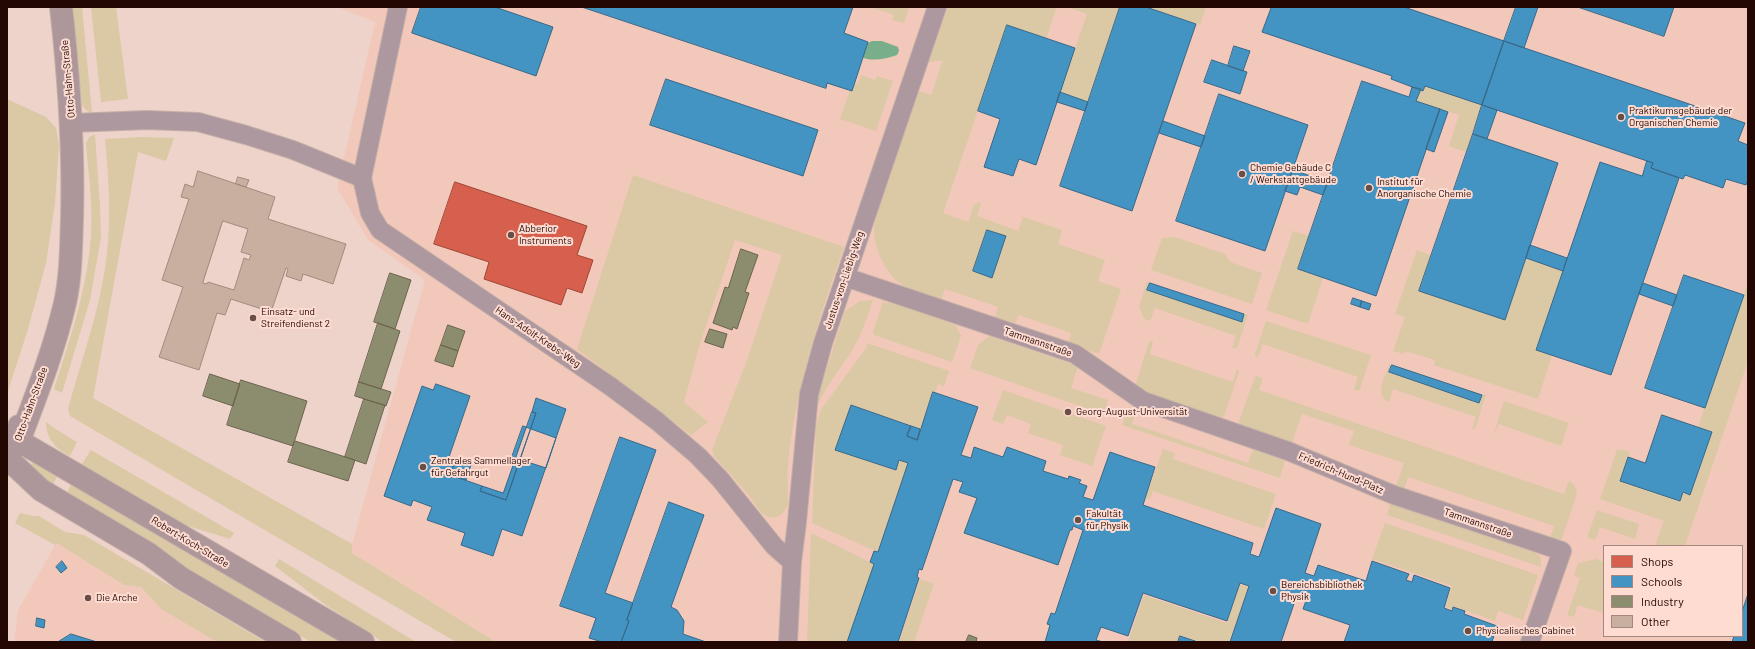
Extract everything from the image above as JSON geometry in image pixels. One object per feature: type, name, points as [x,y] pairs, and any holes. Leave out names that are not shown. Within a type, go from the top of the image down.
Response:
[{"type":"street","name":"Otto-Hahn-Straße","points":[[8,460],[54,314],[72,222],[74,171],[72,123],[61,7]]},
{"type":"street","name":"Hans-Adolf-Krebs-Weg","points":[[398,7],[362,178],[370,213],[380,230],[604,382],[657,421],[698,456],[720,479],[774,546],[792,562]]},
{"type":"street","name":"Justus-von-Liebig-Weg","points":[[792,562],[809,394],[823,343],[937,7]]},
{"type":"street","points":[[72,123],[147,120],[198,122],[293,150],[362,178]]},
{"type":"street","name":"Tammannstraße","points":[[845,277],[1075,354],[1143,401],[1288,451]]},
{"type":"street","name":"Robert-Koch-Straße","points":[[14,438],[362,642]]},
{"type":"street","name":"Friedrich-Hund-Platz","points":[[1288,451],[1394,495]]},
{"type":"street","points":[[8,460],[41,490],[149,554],[180,578],[290,642]]},
{"type":"street","name":"Tammannstraße","points":[[1394,495],[1562,551],[1530,642]]},
{"type":"street","points":[[788,642],[792,562]]},
{"type":"shaded area","points":[[72,7],[82,7],[92,113],[86,110],[82,105]]},
{"type":"shaded area","points":[[91,7],[116,7],[128,99],[101,102]]},
{"type":"shaded area","name":"Georg-August-Universität","points":[[337,7],[1748,7],[1748,642],[496,642],[352,553],[352,544],[425,280],[368,240],[337,188],[375,22]]},
{"type":"shaded area","points":[[871,7],[909,7],[904,23],[892,20],[894,15]]},
{"type":"shaded area","points":[[948,7],[1057,7],[1046,39],[1007,25],[943,213],[968,222],[974,205],[979,202],[981,203],[977,216],[1018,231],[1023,217],[1062,230],[1058,244],[1105,260],[1098,281],[1121,289],[1099,354],[1068,343],[1071,333],[1019,315],[1015,323],[995,317],[998,307],[945,289],[941,300],[913,291],[895,279],[889,272],[880,256],[874,230],[877,215],[919,91],[931,95],[943,60],[929,62]]},
{"type":"shaded area","points":[[1067,7],[1120,7],[1088,102],[1060,92],[1087,14]]},
{"type":"shaded area","points":[[1146,7],[1206,7],[1200,25]]},
{"type":"shaded area","points":[[872,41],[882,41],[898,47],[899,51],[897,55],[884,59],[874,60],[861,57],[866,44]]},
{"type":"shaded area","points":[[861,75],[875,80],[877,76],[893,81],[876,131],[840,119],[853,82],[858,84]]},
{"type":"shaded area","points":[[1425,86],[1482,105],[1466,152],[1449,146],[1459,115],[1416,101],[1421,89],[1423,90]]},
{"type":"shaded area","points":[[7,99],[46,117],[56,128],[59,145],[55,203],[46,263],[28,329],[8,391]]},
{"type":"shaded area","points":[[95,134],[101,237],[90,300],[62,393],[54,389],[71,336],[88,265],[91,234],[91,208],[86,144],[89,137]]},
{"type":"shaded area","points":[[140,137],[174,138],[166,161],[138,152],[93,398],[352,544],[352,553],[496,642],[456,642],[70,416],[68,409],[98,305],[106,263],[109,229],[109,203],[105,139]]},
{"type":"shaded area","points":[[633,175],[844,247],[817,327],[802,381],[791,436],[788,464],[788,503],[787,507],[780,516],[773,518],[761,512],[747,493],[714,456],[712,450],[746,363],[782,255],[735,240],[699,347],[684,402],[708,422],[691,435],[577,349]]},
{"type":"shaded area","points":[[1293,231],[1309,236],[1298,269],[1323,278],[1308,324],[1266,310]]},
{"type":"shaded area","points":[[1175,237],[1225,254],[1230,262],[1262,273],[1252,304],[1151,270],[1162,238]]},
{"type":"shaded area","points":[[1417,250],[1431,255],[1419,291],[1505,320],[1526,258],[1563,271],[1536,350],[1552,355],[1538,399],[1434,365],[1435,360],[1405,351],[1404,354],[1393,351],[1405,317],[1395,314]]},
{"type":"shaded area","points":[[1147,282],[1150,283],[1147,290],[1242,322],[1244,314],[1248,315],[1237,348],[1232,348],[1236,336],[1155,308],[1150,321],[1144,319],[1139,307]]},
{"type":"shaded area","points":[[1748,282],[1748,361],[1685,545],[1655,545],[1664,521],[1600,499],[1617,450],[1630,452],[1620,480],[1680,501],[1683,492],[1690,495],[1711,432],[1698,427]]},
{"type":"shaded area","points":[[873,300],[853,349],[828,386],[816,409],[814,409],[845,311],[860,301]]},
{"type":"shaded area","points":[[883,302],[900,305],[955,325],[961,336],[952,362],[874,335],[873,331]]},
{"type":"shaded area","points":[[1266,321],[1371,355],[1360,389],[1357,391],[1354,390],[1358,377],[1263,344],[1258,357],[1256,357],[1255,354]]},
{"type":"shaded area","points":[[989,336],[1078,366],[1071,388],[1108,400],[1103,414],[970,368],[978,345]]},
{"type":"shaded area","points":[[1153,341],[1150,354],[1233,382],[1237,369],[1239,372],[1224,416],[1220,418],[1137,391],[1135,386],[1149,342]]},
{"type":"shaded area","points":[[867,343],[949,371],[944,386],[938,384],[935,392],[933,392],[917,440],[907,436],[911,425],[851,405],[836,450],[895,470],[899,460],[908,463],[878,552],[812,523],[816,427],[820,411],[866,348]]},
{"type":"shaded area","points":[[1390,364],[1392,365],[1389,372],[1479,403],[1482,394],[1486,395],[1475,429],[1472,429],[1476,417],[1393,389],[1389,402],[1384,399],[1381,390]]},
{"type":"shaded area","points":[[1257,376],[1263,378],[1259,390],[1564,494],[1569,481],[1574,484],[1577,493],[1562,538],[1558,541],[1550,538],[1554,526],[1408,477],[1404,489],[1396,486],[1404,463],[1349,445],[1354,431],[1302,414],[1292,443],[1240,426],[1239,421],[1255,377]]},
{"type":"shaded area","points":[[1003,390],[1106,426],[1092,466],[1060,455],[1063,445],[1028,433],[1031,424],[1007,415],[1003,424],[992,420]]},
{"type":"shaded area","points":[[1504,401],[1569,423],[1561,446],[1499,424],[1493,437]]},
{"type":"shaded area","points":[[1128,407],[1136,410],[1132,424],[1248,463],[1253,449],[1285,461],[1280,478],[1122,425]]},
{"type":"shaded area","points":[[46,422],[77,442],[70,456],[56,447],[53,443],[46,428]]},
{"type":"shaded area","points":[[1163,449],[1175,453],[1173,459],[1276,494],[1264,529],[1153,491],[1150,499],[1146,498]]},
{"type":"shaded area","points":[[91,450],[234,533],[230,539],[182,524],[82,464]]},
{"type":"shaded area","points":[[36,461],[58,475],[50,490],[32,468],[31,464]]},
{"type":"shaded area","points":[[72,483],[340,642],[311,642],[64,498]]},
{"type":"shaded area","points":[[1390,504],[1536,553],[1541,558],[1541,567],[1387,515]]},
{"type":"shaded area","points":[[1597,510],[1639,524],[1635,539],[1600,527],[1595,540],[1587,537]]},
{"type":"shaded area","points":[[20,513],[39,516],[65,532],[84,535],[265,642],[217,642],[161,609],[141,587],[124,585],[57,543],[55,545],[15,523]]},
{"type":"shaded area","points":[[1385,523],[1538,575],[1523,620],[1498,611],[1495,621],[1453,606],[1451,609],[1445,607],[1452,586],[1372,559]]},
{"type":"shaded area","points":[[811,533],[874,564],[847,642],[807,642]]},
{"type":"shaded area","name":"Die Arche","points":[[57,542],[124,585],[141,587],[161,609],[217,642],[14,642],[18,610]]},
{"type":"shaded area","points":[[279,559],[416,642],[383,642],[327,606],[275,566]]},
{"type":"shaded area","points":[[1596,559],[1603,562],[1603,613],[1578,605],[1574,617],[1567,615],[1580,578],[1574,576],[1578,563]]},
{"type":"shaded area","points":[[920,579],[934,584],[914,642],[899,642]]},
{"type":"shaded area","points":[[1240,584],[1248,587],[1229,642],[1201,642],[1180,635],[1177,642],[1128,642],[1144,595],[1227,623]]},
{"type":"building: Shops","name":"Abberior Instruments","points":[[455,182],[587,226],[577,255],[593,260],[582,293],[567,288],[561,305],[484,279],[489,262],[434,244]]},
{"type":"building: Schools","points":[[421,7],[495,7],[553,27],[536,76],[412,33]]},
{"type":"building: Schools","points":[[582,7],[853,7],[844,33],[868,42],[852,91],[827,83],[826,88]]},
{"type":"building: Schools","points":[[1120,7],[1146,7],[1196,24],[1132,211],[1060,186]]},
{"type":"building: Schools","points":[[1267,7],[1404,7],[1504,41],[1482,105],[1425,86],[1423,91],[1391,79],[1392,76],[1262,32],[1271,8]]},
{"type":"building: Schools","points":[[1516,7],[1538,7],[1524,48],[1504,41]]},
{"type":"building: Schools","points":[[1578,7],[1674,7],[1664,36]]},
{"type":"building: Schools","points":[[1007,25],[1075,48],[1036,165],[1019,159],[1013,176],[984,167],[1000,119],[978,111]]},
{"type":"building: Schools","name":"Praktikumsgebäude der Organischen Chemie","points":[[1504,41],[1745,123],[1738,141],[1748,145],[1748,180],[1746,185],[1726,179],[1723,188],[1685,175],[1683,179],[1651,168],[1653,163],[1482,105]]},
{"type":"building: Schools","points":[[1234,46],[1250,51],[1243,71],[1228,66]]},
{"type":"building: Schools","points":[[1212,60],[1247,72],[1240,94],[1204,82]]},
{"type":"building: Schools","points":[[666,79],[818,130],[803,176],[650,125]]},
{"type":"building: Schools","name":"Institut für Anorganische Chemie","points":[[1362,81],[1409,97],[1412,87],[1421,89],[1416,101],[1440,109],[1376,296],[1298,269]]},
{"type":"building: Schools","points":[[1060,92],[1088,102],[1085,111],[1057,102]]},
{"type":"building: Schools","name":"Chemie Gebäude C / Werkstattgebäude","points":[[1219,94],[1308,125],[1265,251],[1176,221]]},
{"type":"building: Schools","points":[[1482,105],[1497,110],[1487,139],[1473,134]]},
{"type":"building: Schools","points":[[1440,109],[1448,112],[1434,152],[1426,149]]},
{"type":"building: Schools","points":[[1163,121],[1205,136],[1201,147],[1159,133]]},
{"type":"building: Schools","points":[[1473,134],[1558,163],[1505,320],[1419,291]]},
{"type":"building: Schools","points":[[1647,161],[1653,163],[1651,168],[1679,178],[1611,375],[1536,350],[1600,162],[1642,176]]},
{"type":"building: Schools","points":[[1293,170],[1328,182],[1323,195],[1300,187],[1297,195],[1285,191]]},
{"type":"building: Schools","points":[[987,230],[1006,236],[992,278],[973,271]]},
{"type":"building: Schools","points":[[1530,245],[1567,258],[1563,271],[1526,258]]},
{"type":"building: Schools","points":[[1684,275],[1744,295],[1705,408],[1645,388]]},
{"type":"building: Schools","points":[[1150,283],[1244,314],[1242,322],[1147,290]]},
{"type":"building: Schools","points":[[1643,283],[1677,295],[1673,306],[1639,294]]},
{"type":"building: Schools","points":[[1353,298],[1362,301],[1360,307],[1351,304]]},
{"type":"building: Schools","points":[[1362,301],[1371,304],[1369,310],[1360,307]]},
{"type":"building: Schools","points":[[1392,365],[1482,395],[1479,403],[1389,372]]},
{"type":"building: Schools","name":"Zentrales Sammellager für Gefahrgut","points":[[436,384],[470,396],[449,457],[456,460],[450,475],[482,486],[480,491],[506,500],[536,413],[532,412],[536,398],[566,409],[522,536],[502,529],[493,556],[461,545],[465,533],[427,520],[432,507],[413,500],[411,506],[384,496],[422,386],[433,390]]},
{"type":"building: Schools","name":"Fakultät für Physik","points":[[933,392],[978,407],[961,455],[971,458],[974,447],[1003,457],[1007,447],[1046,461],[1043,471],[1068,479],[1069,476],[1081,480],[1079,483],[1087,486],[1083,497],[1093,500],[1110,452],[1155,467],[1143,505],[1253,543],[1250,554],[1259,557],[1276,508],[1321,524],[1305,573],[1314,576],[1318,565],[1366,581],[1372,561],[1409,574],[1406,580],[1412,582],[1414,575],[1450,588],[1444,608],[1452,611],[1453,607],[1465,611],[1464,614],[1497,626],[1492,642],[1344,642],[1350,625],[1303,609],[1307,598],[1297,595],[1281,642],[1230,642],[1249,586],[1240,583],[1227,621],[1143,593],[1128,636],[1101,627],[1096,640],[1103,642],[1045,642],[1050,625],[1047,624],[1051,613],[1055,614],[1083,530],[1073,526],[1072,530],[1070,530],[1058,565],[964,533],[977,498],[959,492],[963,482],[953,479],[922,570],[919,569],[917,577],[919,578],[898,642],[847,642],[874,564],[870,562],[874,551],[878,552],[908,463],[899,460],[896,470],[835,450],[851,405],[911,426],[907,436],[917,440]]},
{"type":"building: Schools","points":[[532,412],[536,413],[506,500],[480,491],[482,486],[503,493]]},
{"type":"building: Schools","points":[[1662,415],[1712,432],[1690,495],[1683,492],[1680,501],[1620,481],[1628,457],[1645,463]]},
{"type":"building: Schools","points":[[523,426],[556,438],[546,468],[512,457]]},
{"type":"building: Schools","points":[[911,426],[920,429],[917,440],[907,436]]},
{"type":"building: Schools","points":[[620,437],[656,450],[605,593],[633,603],[627,620],[629,621],[621,642],[602,642],[589,638],[596,618],[560,606]]},
{"type":"building: Schools","points":[[456,460],[471,465],[466,480],[450,475]]},
{"type":"building: Schools","points":[[669,502],[704,515],[671,607],[677,610],[684,621],[683,634],[706,642],[621,642],[629,621],[627,620]]},
{"type":"building: Schools","points":[[62,561],[67,568],[61,573],[56,567]]},
{"type":"building: Schools","points":[[1748,594],[1748,642],[1732,642],[1734,637],[1743,637],[1743,609]]},
{"type":"building: Schools","points":[[37,618],[45,620],[44,628],[36,626]]},
{"type":"building: Schools","points":[[71,634],[97,642],[58,642]]},
{"type":"building: Schools","points":[[1180,636],[1198,642],[1178,642]]},
{"type":"building: Industry","points":[[741,249],[758,255],[745,292],[749,293],[737,329],[733,327],[732,330],[713,323],[725,287],[728,288]]},
{"type":"building: Industry","points":[[390,273],[411,280],[395,329],[374,322]]},
{"type":"building: Industry","points":[[378,323],[400,331],[381,389],[359,382]]},
{"type":"building: Industry","points":[[448,325],[465,331],[458,351],[441,345]]},
{"type":"building: Industry","points":[[710,329],[727,334],[723,348],[705,342]]},
{"type":"building: Industry","points":[[441,345],[458,351],[453,367],[435,361]]},
{"type":"building: Industry","points":[[210,374],[240,384],[233,406],[203,396]]},
{"type":"building: Industry","points":[[241,380],[307,401],[293,446],[227,425]]},
{"type":"building: Industry","points":[[359,382],[391,392],[386,406],[355,396]]},
{"type":"building: Industry","points":[[364,399],[385,405],[366,464],[345,457]]},
{"type":"building: Industry","points":[[295,441],[355,460],[348,481],[288,462]]},
{"type":"building: Industry","points":[[969,635],[977,638],[976,642],[966,642]]},
{"type":"building: Other","points":[[198,171],[275,197],[268,219],[346,244],[333,284],[303,274],[301,281],[286,276],[288,269],[286,268],[271,312],[231,299],[225,315],[217,313],[199,370],[159,357],[183,287],[162,280],[189,199],[181,197],[185,184],[193,187]],"holes":[[[223,221],[248,229],[241,252],[251,255],[249,260],[244,258],[234,290],[208,282],[207,284],[203,283]]]},
{"type":"building: Other","points":[[238,177],[249,180],[246,187],[236,184]]},
{"type":"place","name":"Praktikumsgebäude der Organischen Chemie","points":[[1621,117]]},
{"type":"place","name":"Chemie Gebäude C / Werkstattgebäude","points":[[1242,174]]},
{"type":"place","name":"Institut für Anorganische Chemie","points":[[1369,188]]},
{"type":"place","name":"Abberior Instruments","points":[[511,235]]},
{"type":"place","name":"Einsatz- und Streifendienst 2","points":[[253,318]]},
{"type":"place","name":"Georg-August-Universität","points":[[1068,412]]},
{"type":"place","name":"Zentrales Sammellager für Gefahrgut","points":[[423,467]]},
{"type":"place","name":"Fakultät für Physik","points":[[1078,520]]},
{"type":"place","name":"Bereichsbibliothek Physik","points":[[1273,591]]},
{"type":"place","name":"Die Arche","points":[[88,598]]},
{"type":"place","name":"Physicalisches Cabinet","points":[[1468,631]]}]
